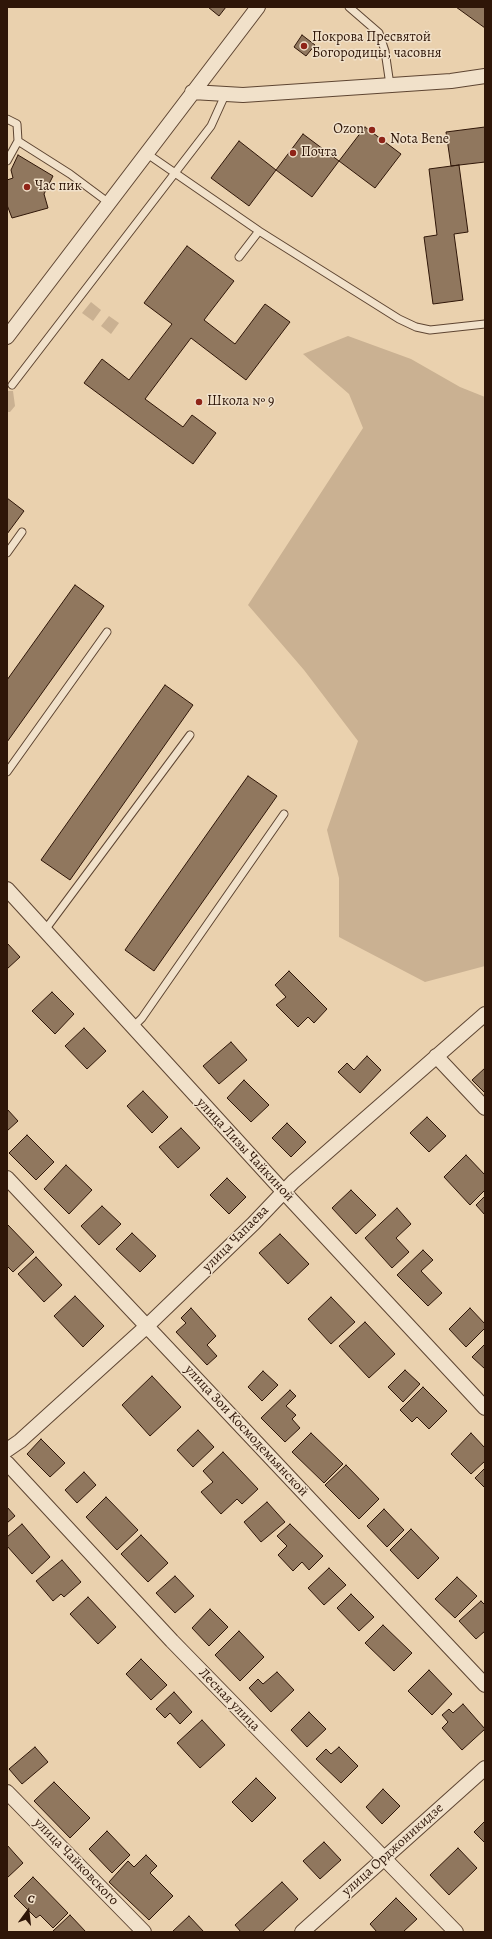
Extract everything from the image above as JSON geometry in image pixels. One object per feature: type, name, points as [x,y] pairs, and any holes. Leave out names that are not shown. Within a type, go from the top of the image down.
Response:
[{"type":"street","points":[[7,337],[258,7]]},
{"type":"street","points":[[192,92],[225,95],[451,81],[485,76]]},
{"type":"street","name":"улица Лизы Чайкиной","points":[[7,889],[283,1191],[485,1408]]},
{"type":"street","name":"улица Чапаева","points":[[7,1450],[20,1441],[147,1326],[254,1224],[283,1191],[485,1014]]},
{"type":"street","points":[[436,1056],[485,1108]]},
{"type":"street","name":"улица Зои Космодемьянской","points":[[7,1178],[485,1685]]},
{"type":"street","name":"Лесная улица","points":[[7,1463],[172,1640],[456,1932]]},
{"type":"street","name":"улица Орджоникидзе","points":[[302,1932],[485,1768]]},
{"type":"street","name":"улица Чайковского","points":[[7,1792],[144,1932]]},
{"type":"lane","points":[[349,7],[379,33],[386,51],[390,85]]},
{"type":"lane","points":[[12,385],[211,126],[225,95]]},
{"type":"lane","points":[[7,119],[17,124],[18,141],[7,161]]},
{"type":"lane","points":[[18,141],[70,174],[109,203]]},
{"type":"lane","points":[[146,153],[259,231],[399,319],[416,327],[430,330],[485,324]]},
{"type":"lane","points":[[239,257],[259,231]]},
{"type":"lane","points":[[7,552],[22,532]]},
{"type":"lane","points":[[7,772],[107,632]]},
{"type":"lane","points":[[45,930],[190,735]]},
{"type":"lane","points":[[133,1027],[142,1018],[284,814]]},
{"type":"shaded area","points":[[91,302],[101,310],[93,321],[82,313]]},
{"type":"shaded area","points":[[109,316],[119,323],[111,334],[101,326]]},
{"type":"shaded area","points":[[348,336],[411,359],[460,387],[485,397],[485,966],[425,982],[339,937],[339,878],[327,830],[358,741],[304,670],[248,605],[363,428],[349,394],[303,354]]},
{"type":"shaded area","points":[[7,391],[13,391],[15,406],[10,412],[7,412]]},
{"type":"building","points":[[208,7],[226,7],[219,16]]},
{"type":"building","points":[[456,7],[485,7],[485,28]]},
{"type":"building","name":"Покрова Пресвятой Богородицы, часовня","points":[[302,35],[315,45],[306,56],[294,47]]},
{"type":"building","points":[[365,127],[401,154],[375,188],[339,161]]},
{"type":"building","points":[[485,127],[485,162],[451,166],[446,132]]},
{"type":"building","points":[[303,134],[339,161],[312,197],[276,170]]},
{"type":"building","points":[[239,141],[276,170],[249,206],[211,178]]},
{"type":"building","name":"Час пик","points":[[18,155],[53,176],[44,194],[48,208],[12,218],[7,205],[7,180],[13,178],[11,170]]},
{"type":"building","points":[[459,165],[468,232],[454,234],[463,300],[433,304],[424,237],[437,235],[429,169]]},
{"type":"building","points":[[187,246],[234,281],[204,320],[235,344],[265,304],[290,322],[246,380],[191,338],[145,399],[183,427],[192,415],[216,433],[193,464],[84,383],[102,359],[129,380],[172,324],[144,303]]},
{"type":"building","points":[[7,498],[24,511],[7,534]]},
{"type":"building","points":[[75,585],[104,606],[7,742],[7,680]]},
{"type":"building","points":[[165,685],[193,705],[70,880],[41,860]]},
{"type":"building","points":[[248,776],[277,796],[154,971],[125,950]]},
{"type":"building","points":[[7,943],[20,957],[7,969]]},
{"type":"building","points":[[289,971],[327,1009],[314,1023],[308,1017],[298,1027],[276,1005],[286,997],[275,985]]},
{"type":"building","points":[[52,992],[74,1014],[55,1034],[32,1011]]},
{"type":"building","points":[[84,1028],[106,1051],[87,1069],[65,1046]]},
{"type":"building","points":[[231,1042],[247,1060],[219,1084],[203,1066]]},
{"type":"building","points":[[367,1056],[381,1070],[360,1093],[338,1072],[347,1063],[354,1070]]},
{"type":"building","points":[[485,1068],[485,1093],[472,1080]]},
{"type":"building","points":[[244,1080],[269,1105],[251,1122],[227,1098]]},
{"type":"building","points":[[143,1091],[168,1117],[152,1133],[127,1106]]},
{"type":"building","points":[[7,1109],[18,1121],[7,1131]]},
{"type":"building","points":[[427,1117],[446,1136],[429,1152],[410,1133]]},
{"type":"building","points":[[287,1123],[306,1142],[291,1157],[272,1138]]},
{"type":"building","points":[[181,1128],[200,1148],[178,1168],[159,1147]]},
{"type":"building","points":[[27,1135],[54,1162],[36,1180],[9,1153]]},
{"type":"building","points":[[466,1155],[485,1175],[485,1190],[470,1205],[444,1177]]},
{"type":"building","points":[[66,1165],[92,1190],[69,1214],[44,1189]]},
{"type":"building","points":[[227,1178],[246,1197],[229,1214],[210,1195]]},
{"type":"building","points":[[351,1190],[376,1215],[356,1234],[332,1208]]},
{"type":"building","points":[[485,1196],[485,1215],[476,1205]]},
{"type":"building","points":[[102,1206],[121,1224],[99,1245],[81,1226]]},
{"type":"building","points":[[397,1208],[411,1224],[396,1238],[409,1252],[392,1268],[365,1238]]},
{"type":"building","points":[[7,1224],[34,1252],[13,1272],[7,1266]]},
{"type":"building","points":[[132,1233],[156,1256],[140,1272],[116,1249]]},
{"type":"building","points":[[280,1234],[309,1264],[288,1284],[259,1253]]},
{"type":"building","points":[[423,1250],[433,1260],[421,1271],[442,1293],[428,1306],[397,1275]]},
{"type":"building","points":[[36,1257],[62,1285],[44,1302],[18,1274]]},
{"type":"building","points":[[75,1296],[104,1326],[83,1347],[54,1316]]},
{"type":"building","points":[[331,1297],[355,1322],[331,1344],[308,1319]]},
{"type":"building","points":[[191,1308],[216,1336],[207,1345],[217,1356],[207,1365],[176,1332],[186,1323],[181,1318]]},
{"type":"building","points":[[470,1308],[485,1324],[485,1328],[466,1347],[449,1329]]},
{"type":"building","points":[[365,1322],[395,1354],[369,1378],[339,1346]]},
{"type":"building","points":[[485,1344],[485,1369],[472,1357]]},
{"type":"building","points":[[405,1370],[420,1384],[403,1402],[388,1387]]},
{"type":"building","points":[[263,1371],[278,1385],[262,1401],[248,1387]]},
{"type":"building","points":[[152,1376],[181,1407],[150,1436],[122,1405]]},
{"type":"building","points":[[423,1387],[447,1411],[429,1429],[417,1417],[412,1422],[400,1410]]},
{"type":"building","points":[[290,1390],[296,1396],[286,1406],[296,1415],[292,1419],[300,1428],[285,1442],[261,1418]]},
{"type":"building","points":[[198,1430],[214,1447],[193,1467],[177,1450]]},
{"type":"building","points":[[311,1433],[343,1464],[324,1483],[292,1452]]},
{"type":"building","points":[[471,1433],[485,1448],[485,1461],[471,1474],[451,1454]]},
{"type":"building","points":[[41,1439],[65,1463],[50,1477],[27,1454]]},
{"type":"building","points":[[223,1452],[258,1489],[242,1504],[237,1499],[221,1514],[201,1492],[213,1482],[203,1471]]},
{"type":"building","points":[[346,1465],[379,1499],[359,1519],[325,1485]]},
{"type":"building","points":[[485,1468],[485,1488],[475,1478]]},
{"type":"building","points":[[84,1472],[96,1485],[77,1503],[65,1490]]},
{"type":"building","points":[[106,1497],[138,1530],[117,1550],[86,1517]]},
{"type":"building","points":[[267,1502],[285,1522],[261,1542],[244,1522]]},
{"type":"building","points":[[7,1507],[15,1516],[7,1523]]},
{"type":"building","points":[[384,1509],[404,1530],[387,1547],[367,1526]]},
{"type":"building","points":[[22,1524],[50,1557],[32,1574],[7,1546],[7,1537]]},
{"type":"building","points":[[290,1524],[323,1556],[309,1570],[302,1562],[293,1571],[278,1555],[287,1546],[277,1536]]},
{"type":"building","points":[[411,1529],[439,1558],[418,1579],[390,1550]]},
{"type":"building","points":[[141,1535],[168,1563],[148,1582],[121,1554]]},
{"type":"building","points":[[62,1560],[81,1582],[64,1597],[61,1594],[53,1601],[36,1581]]},
{"type":"building","points":[[329,1568],[346,1585],[324,1605],[308,1588]]},
{"type":"building","points":[[175,1576],[194,1596],[175,1613],[156,1593]]},
{"type":"building","points":[[457,1577],[477,1596],[455,1618],[435,1599]]},
{"type":"building","points":[[351,1594],[374,1617],[359,1631],[337,1608]]},
{"type":"building","points":[[88,1597],[116,1627],[98,1644],[70,1614]]},
{"type":"building","points":[[481,1601],[485,1605],[485,1631],[476,1639],[459,1621]]},
{"type":"building","points":[[210,1609],[228,1627],[209,1646],[192,1628]]},
{"type":"building","points":[[383,1625],[412,1653],[394,1671],[365,1643]]},
{"type":"building","points":[[239,1631],[264,1657],[240,1681],[215,1655]]},
{"type":"building","points":[[141,1659],[167,1685],[151,1700],[126,1674]]},
{"type":"building","points":[[429,1670],[452,1694],[432,1715],[408,1691]]},
{"type":"building","points":[[277,1672],[294,1690],[271,1712],[249,1688],[258,1679],[263,1684]]},
{"type":"building","points":[[174,1692],[192,1712],[180,1724],[170,1713],[165,1718],[156,1709]]},
{"type":"building","points":[[463,1704],[485,1729],[462,1750],[442,1728],[448,1722],[442,1715],[449,1709],[453,1713]]},
{"type":"building","points":[[309,1712],[326,1729],[307,1747],[291,1730]]},
{"type":"building","points":[[202,1720],[225,1745],[200,1768],[177,1743]]},
{"type":"building","points":[[35,1747],[48,1762],[22,1784],[9,1769]]},
{"type":"building","points":[[339,1747],[358,1766],[341,1783],[316,1759],[326,1749],[331,1754]]},
{"type":"building","points":[[256,1778],[276,1798],[252,1822],[232,1802]]},
{"type":"building","points":[[54,1782],[90,1818],[70,1838],[34,1801]]},
{"type":"building","points":[[383,1789],[400,1806],[382,1824],[366,1807]]},
{"type":"building","points":[[485,1821],[485,1843],[474,1832]]},
{"type":"building","points":[[107,1831],[130,1855],[112,1873],[89,1849]]},
{"type":"building","points":[[324,1842],[341,1860],[320,1879],[303,1861]]},
{"type":"building","points":[[7,1845],[23,1863],[7,1878]]},
{"type":"building","points":[[458,1848],[477,1868],[449,1895],[430,1875]]},
{"type":"building","points":[[146,1855],[157,1866],[150,1873],[173,1896],[149,1920],[109,1882],[128,1861],[134,1867]]},
{"type":"building","points":[[33,1877],[68,1913],[53,1928],[40,1915],[36,1918],[14,1896]]},
{"type":"building","points":[[282,1882],[298,1899],[262,1932],[241,1932],[235,1925]]},
{"type":"building","points":[[396,1898],[417,1919],[403,1932],[377,1932],[370,1924]]},
{"type":"building","points":[[70,1915],[86,1932],[52,1932]]},
{"type":"building","points":[[189,1916],[204,1932],[172,1932]]},
{"type":"place","name":"Покрова Пресвятой Богородицы, часовня","points":[[304,46]]},
{"type":"place","name":"Ozon","points":[[372,130]]},
{"type":"place","name":"Nota Bene","points":[[382,140]]},
{"type":"place","name":"Почта","points":[[293,153]]},
{"type":"place","name":"Час пик","points":[[27,187]]},
{"type":"place","name":"Школа № 9","points":[[199,402]]}]
